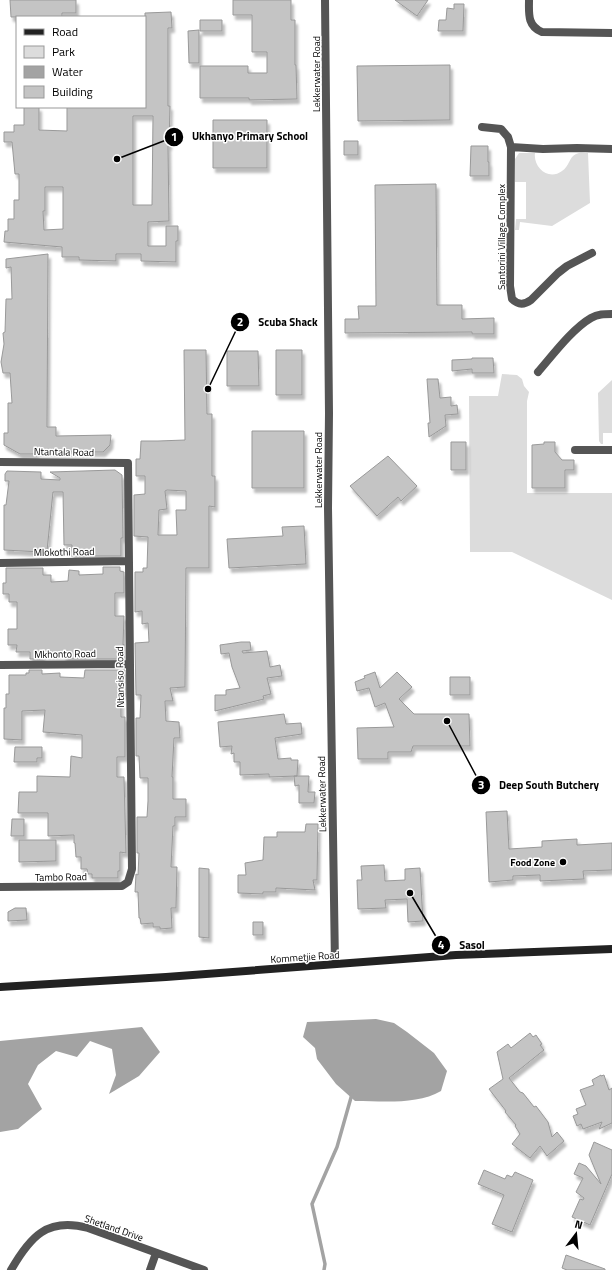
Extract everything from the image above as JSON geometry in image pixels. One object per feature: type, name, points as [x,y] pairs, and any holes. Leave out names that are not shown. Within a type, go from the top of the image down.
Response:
[{"type":"main road","name":"Kommetjie Road","points":[[0,987],[456,955],[612,949]]},
{"type":"street","name":"Lekkerwater Road","points":[[325,0],[329,413],[328,508],[335,964]]},
{"type":"street","points":[[529,0],[530,22],[535,29],[542,32],[612,33]]},
{"type":"street","name":"Santorini Village Complex","points":[[482,127],[501,129],[508,137],[511,147],[510,286],[512,299],[519,303],[526,303],[532,300],[567,266],[592,253]]},
{"type":"street","points":[[511,147],[543,149],[612,149]]},
{"type":"street","points":[[538,372],[556,351],[586,322],[600,315],[612,314]]},
{"type":"street","points":[[575,450],[612,450]]},
{"type":"street","name":"Ntantala Road","points":[[0,462],[128,463]]},
{"type":"street","name":"Ntansiso Road","points":[[122,886],[128,882],[132,869],[128,463]]},
{"type":"street","name":"Mlokothi Road","points":[[0,563],[129,561]]},
{"type":"street","name":"Mkhonto Road","points":[[0,665],[130,664]]},
{"type":"street","name":"Tambo Road","points":[[0,887],[122,886]]},
{"type":"street","name":"Shetland Drive","points":[[11,1270],[22,1250],[32,1240],[49,1228],[63,1225],[77,1225],[88,1228],[204,1270]]},
{"type":"street","points":[[150,1270],[156,1253]]},
{"type":"green space","points":[[519,153],[535,153],[535,158],[539,168],[547,174],[552,175],[557,174],[564,169],[574,155],[588,153],[590,203],[552,226],[520,222],[519,230],[515,230],[516,219],[526,219],[526,182],[515,182],[515,159]]},
{"type":"green space","points":[[502,374],[517,375],[522,379],[524,386],[529,392],[527,401],[527,493],[612,493],[612,600],[512,552],[470,552],[469,396],[498,396]]},
{"type":"green space","points":[[612,380],[612,433],[603,433],[603,444],[601,444],[599,441],[598,393]]},
{"type":"water","points":[[376,1019],[394,1023],[434,1053],[447,1071],[441,1091],[432,1095],[411,1100],[388,1102],[355,1101],[336,1084],[317,1059],[315,1048],[303,1037],[307,1022]]},
{"type":"water","points":[[142,1027],[160,1052],[139,1076],[109,1094],[116,1075],[112,1049],[90,1041],[77,1057],[56,1051],[38,1065],[28,1084],[42,1109],[18,1129],[0,1132],[0,1041]]},
{"type":"building","points":[[10,0],[76,0],[76,13],[62,13],[62,16],[11,17]]},
{"type":"building","points":[[233,0],[291,0],[291,20],[295,20],[297,99],[249,100],[249,98],[200,98],[200,66],[248,66],[248,73],[267,73],[267,52],[252,52],[252,15],[233,15]]},
{"type":"building","points":[[395,0],[428,0],[417,16]]},
{"type":"building","points":[[454,4],[464,4],[463,31],[438,31],[439,20],[446,20],[447,8],[454,9]]},
{"type":"building","points":[[171,12],[172,28],[168,28],[168,106],[170,106],[168,146],[169,221],[148,222],[148,246],[166,246],[166,226],[178,226],[176,262],[141,261],[141,254],[116,254],[116,261],[79,260],[79,257],[62,257],[62,247],[4,242],[5,231],[8,231],[8,219],[14,219],[14,200],[19,200],[19,174],[15,174],[12,142],[4,142],[4,132],[14,132],[14,125],[24,125],[24,108],[39,108],[39,130],[67,131],[67,108],[146,108],[145,13]],"holes":[[[133,116],[153,116],[152,205],[133,205]],[[45,187],[63,187],[63,229],[44,230],[43,211],[45,211]]]},
{"type":"building","points":[[200,20],[222,20],[222,31],[200,31]]},
{"type":"building","points":[[199,30],[199,63],[189,63],[188,31]]},
{"type":"building","points":[[450,65],[450,120],[358,121],[357,66]]},
{"type":"building","points":[[213,120],[267,120],[267,168],[213,168]]},
{"type":"building","points":[[344,141],[358,141],[358,155],[344,155]]},
{"type":"building","points":[[471,146],[488,146],[489,176],[470,176]]},
{"type":"building","points":[[436,184],[437,305],[462,305],[462,319],[494,318],[494,334],[472,334],[472,332],[345,333],[345,319],[359,319],[358,306],[376,306],[375,185]]},
{"type":"building","points":[[48,254],[47,427],[56,427],[56,436],[111,435],[110,445],[103,452],[36,452],[36,454],[20,454],[4,445],[4,433],[8,433],[8,403],[12,403],[10,373],[3,373],[1,362],[4,344],[3,333],[5,332],[6,299],[12,299],[11,267],[6,268],[6,259]]},
{"type":"building","points":[[184,350],[206,350],[207,414],[212,414],[212,476],[215,476],[215,507],[209,506],[209,568],[186,568],[185,687],[170,688],[173,701],[165,701],[166,721],[179,722],[180,738],[174,738],[172,777],[173,799],[186,799],[186,817],[175,817],[175,826],[173,826],[171,867],[177,867],[176,908],[171,908],[172,928],[160,929],[160,927],[153,927],[153,923],[141,924],[139,918],[138,892],[135,892],[136,874],[138,875],[139,853],[137,853],[137,817],[147,817],[148,778],[140,778],[139,756],[136,756],[136,718],[140,718],[141,695],[136,695],[135,643],[149,642],[148,623],[142,624],[142,611],[135,612],[135,572],[143,572],[143,568],[147,568],[148,537],[134,536],[134,495],[145,494],[145,476],[136,476],[136,459],[140,459],[141,441],[185,440]],"holes":[[[165,491],[186,491],[186,510],[176,510],[177,535],[158,535],[159,510],[167,509]]]},
{"type":"building","points":[[276,350],[302,350],[302,395],[276,395]]},
{"type":"building","points":[[227,351],[258,351],[259,386],[227,386]]},
{"type":"building","points":[[493,358],[494,373],[472,373],[472,369],[452,371],[452,360]]},
{"type":"building","points":[[427,379],[438,379],[440,398],[451,397],[451,406],[457,405],[458,414],[445,415],[446,426],[429,437],[428,423],[430,423]]},
{"type":"building","points":[[252,431],[304,431],[304,488],[252,488]]},
{"type":"building","points":[[451,442],[466,442],[466,470],[451,470]]},
{"type":"building","points":[[544,442],[555,442],[555,452],[562,460],[574,460],[574,470],[565,470],[565,488],[532,488],[532,445],[544,444]]},
{"type":"building","points":[[388,456],[417,486],[401,501],[398,497],[377,516],[350,486]]},
{"type":"building","points":[[115,470],[122,475],[123,538],[121,538],[121,556],[71,556],[72,545],[64,545],[63,492],[53,492],[47,551],[4,550],[4,505],[6,505],[9,481],[5,481],[5,474],[7,471],[41,472],[41,479],[60,480],[60,478],[50,472]]},
{"type":"building","points":[[304,526],[306,564],[229,568],[227,539],[283,536],[282,527]]},
{"type":"building","points":[[103,567],[120,567],[120,571],[124,572],[124,593],[115,593],[115,616],[124,616],[124,659],[69,659],[64,658],[64,654],[42,655],[42,659],[30,659],[30,652],[16,652],[17,645],[8,645],[8,629],[17,629],[17,602],[9,602],[9,594],[3,594],[3,583],[6,583],[6,568],[43,568],[43,575],[51,575],[51,582],[68,581],[69,570],[79,571],[79,575],[103,574]]},
{"type":"building","points":[[250,642],[251,650],[242,651],[243,653],[267,651],[270,667],[280,665],[282,676],[267,678],[271,694],[263,696],[264,699],[215,711],[215,695],[226,695],[226,690],[240,688],[232,667],[229,653],[221,654],[220,645]]},
{"type":"building","points":[[29,670],[42,670],[42,674],[60,673],[60,677],[84,678],[85,670],[125,670],[125,695],[121,694],[121,717],[125,717],[125,757],[117,757],[117,777],[124,777],[126,853],[120,852],[120,871],[118,871],[118,878],[92,878],[92,874],[88,874],[87,869],[81,869],[81,857],[76,857],[74,835],[48,836],[48,813],[18,813],[19,792],[37,792],[37,776],[70,777],[71,756],[82,758],[82,735],[43,732],[45,710],[22,711],[22,740],[4,739],[4,708],[6,708],[6,694],[9,694],[9,675],[26,675],[26,673],[29,673]]},
{"type":"building","points":[[375,672],[380,688],[397,672],[412,687],[399,699],[414,714],[469,714],[470,746],[413,746],[411,752],[388,752],[388,759],[358,759],[357,728],[394,727],[385,703],[375,707],[369,688],[357,691],[355,682],[365,678],[364,676]]},
{"type":"building","points":[[450,677],[470,677],[470,695],[450,695]]},
{"type":"building","points":[[284,714],[286,724],[301,723],[302,734],[275,738],[278,759],[291,758],[291,760],[298,760],[297,776],[269,777],[269,774],[240,775],[240,762],[234,762],[234,753],[231,754],[232,746],[220,747],[218,722]]},
{"type":"building","points":[[15,747],[42,747],[42,758],[37,758],[37,762],[14,762]]},
{"type":"building","points":[[294,776],[309,776],[308,792],[315,792],[314,803],[299,803],[299,785],[295,786]]},
{"type":"building","points":[[507,811],[509,849],[542,847],[542,841],[577,839],[577,845],[612,843],[612,870],[583,871],[584,879],[540,881],[540,875],[513,876],[513,880],[489,882],[486,812]]},
{"type":"building","points":[[12,819],[24,819],[24,836],[11,836]]},
{"type":"building","points":[[306,824],[318,824],[317,880],[313,880],[315,890],[276,888],[276,892],[263,892],[263,894],[238,893],[238,875],[246,875],[245,863],[263,860],[264,837],[277,837],[277,832],[305,832]]},
{"type":"building","points":[[19,840],[56,840],[56,861],[19,862]]},
{"type":"building","points":[[384,865],[385,881],[405,880],[405,869],[420,868],[423,921],[408,922],[407,899],[385,900],[386,908],[358,909],[357,880],[362,880],[361,866]]},
{"type":"building","points":[[199,868],[209,869],[209,938],[199,937]]},
{"type":"building","points":[[15,908],[26,908],[27,920],[8,921],[8,912]]},
{"type":"building","points":[[253,922],[263,922],[263,935],[253,935]]},
{"type":"building","points":[[530,1033],[533,1037],[536,1035],[544,1050],[509,1078],[534,1107],[536,1106],[548,1122],[552,1137],[557,1132],[564,1141],[547,1156],[540,1146],[530,1158],[512,1144],[520,1134],[515,1126],[516,1125],[489,1089],[503,1079],[497,1052],[508,1044],[511,1048]]},
{"type":"building","points":[[604,1075],[609,1090],[612,1088],[612,1123],[599,1129],[602,1122],[583,1129],[581,1124],[577,1126],[573,1116],[578,1114],[576,1109],[586,1105],[580,1090],[594,1085],[592,1080]]},
{"type":"building","points":[[594,1142],[612,1150],[612,1174],[590,1225],[572,1217],[580,1199],[583,1200],[584,1198],[576,1192],[583,1178],[574,1174],[579,1163],[586,1166],[601,1184],[589,1155]]},
{"type":"building","points":[[484,1170],[505,1179],[507,1175],[512,1177],[515,1172],[533,1180],[512,1232],[492,1224],[504,1195],[478,1184]]},
{"type":"building","points":[[566,1255],[605,1270],[567,1270],[562,1268]]},
{"type":"waterway","points":[[324,1270],[325,1264],[312,1204],[337,1147],[352,1094]]},
{"type":"place","name":"Ukhanyo Primary School","points":[[117,159]]},
{"type":"place","name":"Scuba Shack","points":[[208,389]]},
{"type":"place","name":"Deep South Butchery","points":[[447,721]]},
{"type":"place","name":"Food Zone","points":[[563,862]]},
{"type":"place","name":"Sasol","points":[[410,893]]}]
